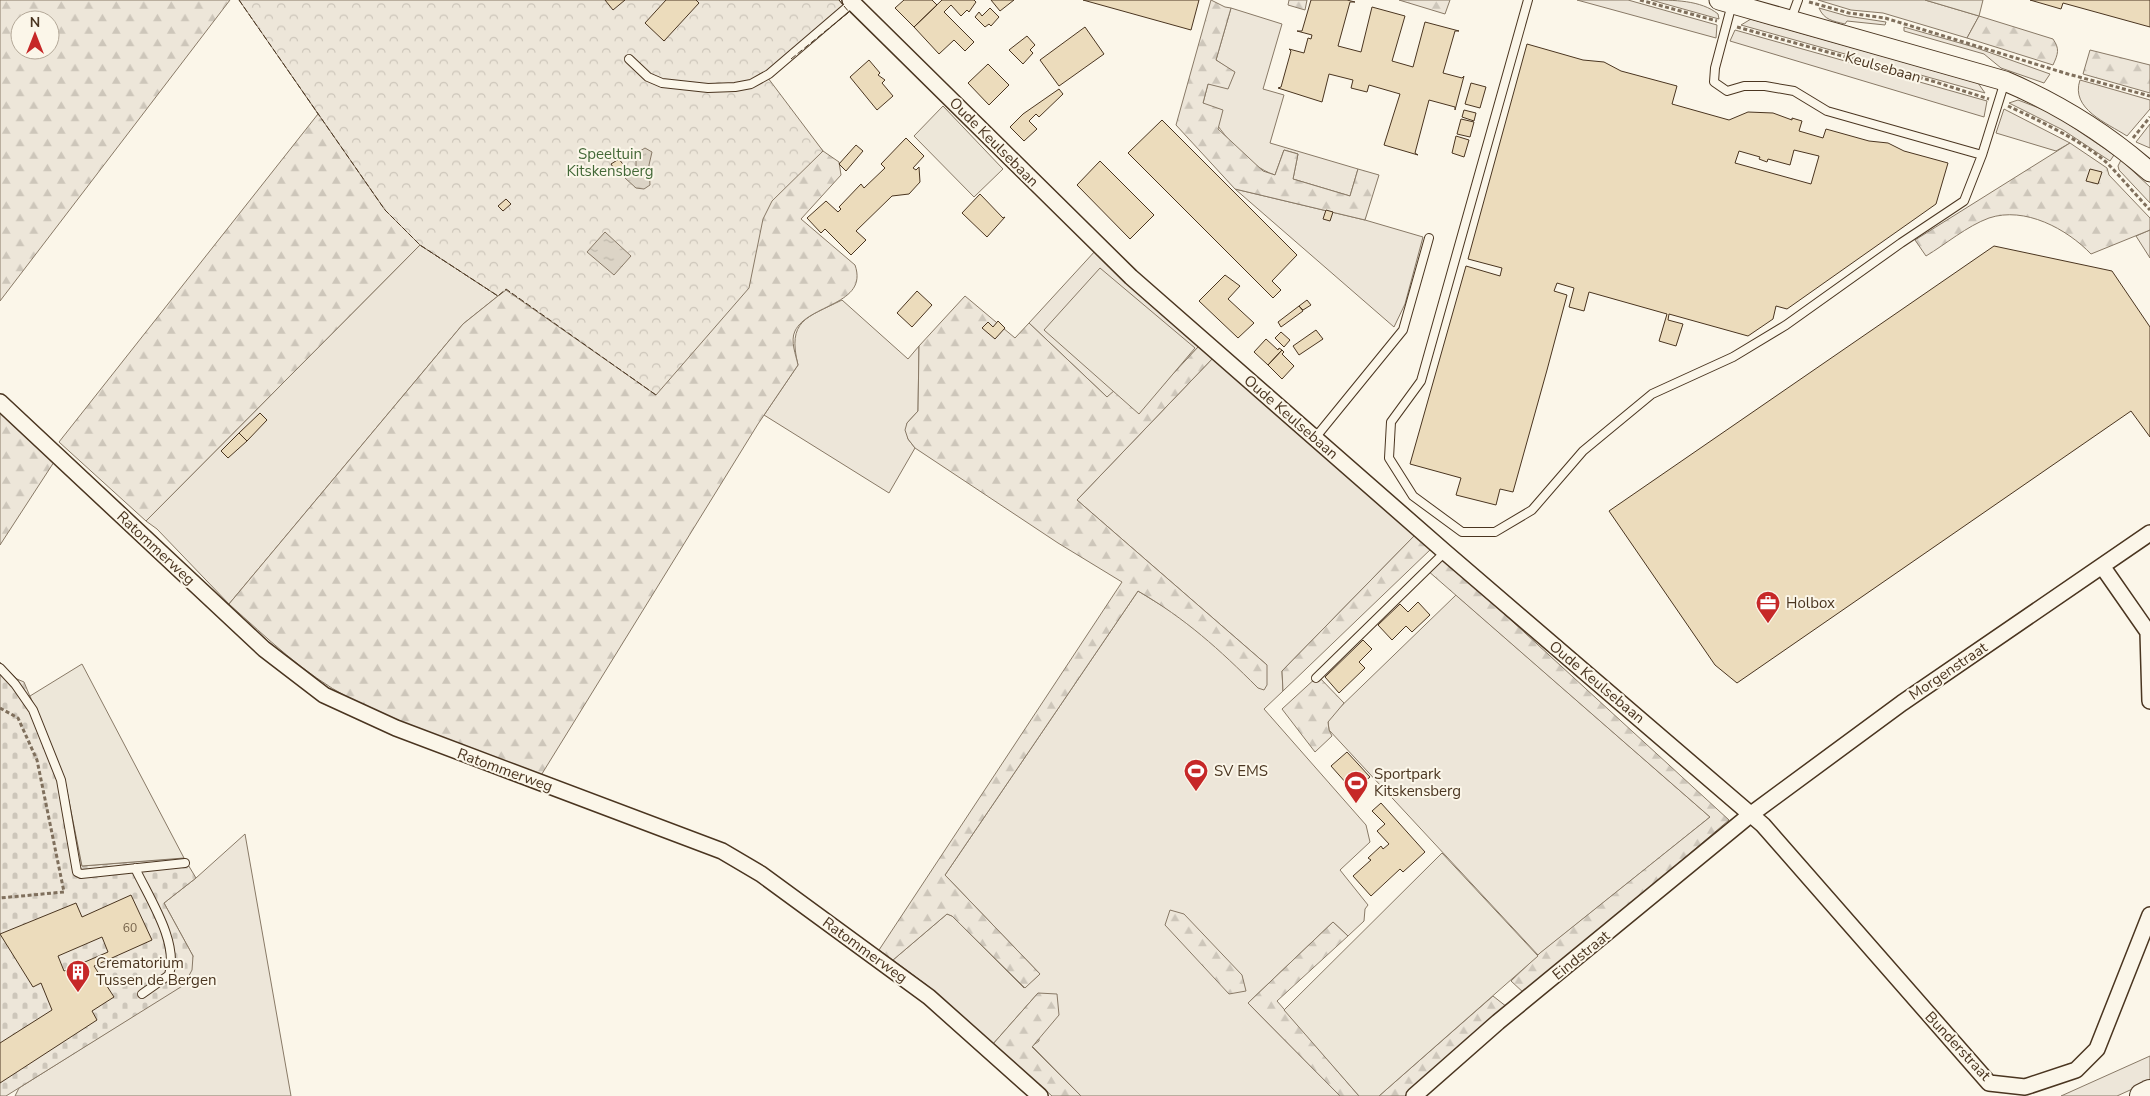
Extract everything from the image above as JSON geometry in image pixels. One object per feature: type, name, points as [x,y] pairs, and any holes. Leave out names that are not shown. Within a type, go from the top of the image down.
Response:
[{"type":"main road","points":[[2142,1096],[2150,1092]]},
{"type":"street","name":"Oude Keulsebaan","points":[[851,1],[1131,277],[1445,552],[1750,815]]},
{"type":"street","name":"Keulsebaan","points":[[1726,2],[2005,81],[2043,97],[2077,116],[2124,149],[2150,172]]},
{"type":"street","name":"Ratommerweg","points":[[0,402],[264,649],[324,695],[396,728],[722,851],[761,874],[929,997],[1040,1096]]},
{"type":"street","name":"Morgenstraat","points":[[1750,815],[1902,703],[2150,533]]},
{"type":"street","points":[[2102,566],[2148,632],[2150,701]]},
{"type":"street","name":"Bunderstraat","points":[[1750,815],[1763,825],[1989,1083],[2025,1087],[2076,1070],[2090,1056],[2096,1049],[2150,915]]},
{"type":"street","name":"Eindstraat","points":[[1414,1096],[1498,1022],[1750,815]]},
{"type":"lane","points":[[1528,0],[1421,381],[1392,422],[1389,458],[1413,496],[1462,532],[1496,532],[1532,510],[1583,451],[1652,394],[1741,353],[1964,201],[1982,155],[1996,101],[2005,81]]},
{"type":"lane","points":[[1791,20],[1800,0]]},
{"type":"lane","points":[[629,59],[648,77],[676,86],[723,88],[750,84],[769,74],[851,1]]},
{"type":"lane","points":[[1726,2],[1727,24],[1715,68],[1714,82],[1727,91],[1744,86],[1765,86],[1794,91],[1827,111],[1982,155]]},
{"type":"lane","points":[[1315,438],[1403,330],[1429,238]]},
{"type":"lane","points":[[1316,678],[1445,552]]},
{"type":"lane","points":[[0,668],[15,684],[32,710],[61,780],[77,872],[81,874],[185,863]]},
{"type":"lane","points":[[135,868],[168,940],[172,958],[169,975],[142,994]]},
{"type":"path","name":"Keulsebaan","points":[[1640,0],[1930,80],[1996,101],[2062,134],[2111,167],[2150,210]]},
{"type":"path","points":[[1800,0],[1849,13],[1885,18],[2068,74],[2150,96]]},
{"type":"path","points":[[0,708],[18,718],[37,760],[64,892],[0,898]]},
{"type":"green space","points":[[0,0],[230,0],[0,301]]},
{"type":"green space","name":"Speeltuin Kitskensberg","points":[[239,0],[839,0],[849,12],[768,78],[823,151],[772,201],[763,219],[749,288],[656,395],[506,290],[498,296],[420,245],[385,210]]},
{"type":"green space","points":[[1211,0],[1231,8],[1216,60],[1235,72],[1228,89],[1208,84],[1203,103],[1223,110],[1218,129],[1263,171],[1275,175],[1284,150],[1298,154],[1293,179],[1350,196],[1358,169],[1379,175],[1365,220],[1235,189],[1176,125]]},
{"type":"green space","points":[[1289,0],[1307,0],[1305,10],[1288,5]]},
{"type":"green space","points":[[1399,0],[1450,0],[1445,14]]},
{"type":"green space","points":[[1577,0],[1628,0],[1717,25],[1716,38]]},
{"type":"green space","points":[[1651,0],[1695,3],[1711,9],[1718,14],[1719,19]]},
{"type":"green space","points":[[1818,0],[1925,0],[1979,16],[1967,38],[1883,13],[1851,10]]},
{"type":"green space","points":[[1231,8],[1282,24],[1263,89],[1284,95],[1270,143],[1358,169],[1350,196],[1293,179],[1298,154],[1284,150],[1275,175],[1264,170],[1243,155],[1209,113],[1203,103],[1208,84],[1235,73],[1216,60]]},
{"type":"green space","points":[[1819,8],[1847,16],[1886,22],[1885,25],[1847,21],[1845,24],[1826,18]]},
{"type":"green space","points":[[1979,16],[2053,39],[2058,52],[2053,65],[1967,38]]},
{"type":"green space","points":[[1751,19],[1978,83],[1985,93],[1741,25]]},
{"type":"green space","points":[[342,25],[781,102],[823,151],[839,162],[841,175],[801,219],[855,265],[857,278],[853,288],[846,296],[802,322],[795,331],[793,344],[798,365],[758,424],[540,777],[419,731],[349,698],[301,667],[229,604],[463,324],[498,296],[420,245],[146,521],[59,442],[318,114],[284,64]]},
{"type":"green space","points":[[1904,27],[1974,47],[2050,74],[2044,83],[2001,68],[1984,54],[1904,31]]},
{"type":"green space","points":[[1735,30],[1987,101],[1984,117],[1730,41]]},
{"type":"green space","points":[[2090,50],[2150,65],[2150,93],[2083,74]]},
{"type":"green space","points":[[2080,80],[2150,100],[2150,109],[2127,136],[2092,114],[2085,107],[2080,99],[2078,90]]},
{"type":"green space","points":[[2018,100],[2052,113],[2114,155],[2110,161],[2063,130],[2009,103]]},
{"type":"green space","points":[[2004,109],[2070,143],[2056,151],[1996,133]]},
{"type":"green space","points":[[2150,124],[2150,148],[2136,142]]},
{"type":"green space","points":[[2070,143],[2107,168],[2109,175],[2150,218],[2150,230],[2091,254],[2058,228],[2031,218],[2003,215],[1989,218],[1973,226],[1926,256],[1915,240]]},
{"type":"green space","points":[[2121,160],[2150,187],[2150,203],[2119,170],[2118,166]]},
{"type":"green space","points":[[1235,189],[1365,220],[1423,237],[1405,304],[1394,327]]},
{"type":"green space","points":[[2150,230],[2150,258],[2136,236]]},
{"type":"green space","points":[[420,245],[498,296],[463,324],[229,604],[157,529],[146,521]]},
{"type":"green space","points":[[1096,250],[1199,346],[1157,391],[1107,397],[1029,323]]},
{"type":"green space","points":[[965,296],[1015,338],[1029,323],[1107,397],[1133,374],[1157,391],[1199,346],[1213,358],[1077,500],[1267,665],[1267,685],[1264,690],[1258,688],[1230,660],[1172,612],[1138,591],[945,875],[1040,974],[1025,988],[952,916],[947,914],[893,960],[879,950],[1122,582],[1058,543],[915,448],[908,439],[905,430],[907,423],[918,411],[919,346]]},
{"type":"green space","points":[[842,300],[908,359],[919,346],[918,411],[907,423],[908,439],[915,448],[889,493],[764,415],[798,365],[795,338],[802,322],[818,311]]},
{"type":"green space","points":[[1213,358],[1416,534],[1282,671],[1283,691],[1264,709],[1366,825],[1370,842],[1340,870],[1368,905],[1365,909],[1364,921],[1348,936],[1333,922],[1248,1003],[1340,1096],[1081,1096],[1032,1046],[1039,1041],[1038,993],[993,1044],[928,986],[893,960],[947,914],[952,916],[1024,988],[1040,974],[945,875],[1138,591],[1182,618],[1214,645],[1267,665],[1077,500]]},
{"type":"green space","points":[[0,413],[54,462],[0,545]]},
{"type":"green space","points":[[1416,534],[1432,548],[1283,691],[1282,671]]},
{"type":"green space","points":[[1441,556],[1729,820],[1525,994],[1511,981],[1540,953],[1710,817],[1427,570]]},
{"type":"green space","points":[[1456,595],[1710,817],[1538,955],[1329,730],[1328,722],[1332,715]]},
{"type":"green space","points":[[0,662],[17,679],[24,682],[65,781],[82,866],[184,858],[196,878],[164,903],[193,956],[192,970],[184,985],[6,1096],[0,1096]]},
{"type":"green space","points":[[1318,676],[1344,703],[1328,722],[1332,736],[1315,752],[1282,709]]},
{"type":"green space","points":[[245,834],[291,1096],[15,1096],[19,1088],[184,984],[193,956],[164,903],[196,878]]},
{"type":"green space","points":[[1170,910],[1184,914],[1242,975],[1246,991],[1229,994],[1165,925]]},
{"type":"green space","points":[[1333,922],[1348,936],[1277,1001],[1359,1096],[1340,1096],[1248,1003]]},
{"type":"green space","points":[[1038,993],[1057,994],[1059,1015],[1032,1047],[1081,1096],[1052,1096],[993,1044]]},
{"type":"green space","points":[[1493,996],[1507,1007],[1407,1096],[1379,1096]]},
{"type":"green space","points":[[2150,1056],[2150,1081],[2117,1096],[2061,1096]]},
{"type":"shaded area","points":[[1925,0],[1983,0],[1979,16]]},
{"type":"shaded area","points":[[943,106],[1003,169],[974,197],[914,136]]},
{"type":"shaded area","points":[[1100,268],[1195,348],[1139,414],[1044,330]]},
{"type":"shaded area","points":[[82,664],[184,858],[82,866],[65,781],[30,696]]},
{"type":"shaded area","points":[[1442,853],[1538,956],[1379,1096],[1359,1096],[1284,1010]]},
{"type":"water","points":[[645,148],[652,152],[649,165],[650,185],[644,189],[636,188],[625,178],[627,171],[636,167],[636,161],[632,156]]},
{"type":"water","points":[[605,232],[631,256],[614,275],[587,252]]},
{"type":"building","points":[[605,0],[625,0],[613,10]]},
{"type":"building","points":[[666,0],[696,0],[699,3],[664,41],[645,23]]},
{"type":"building","points":[[904,0],[932,0],[937,5],[914,27],[895,8]]},
{"type":"building","points":[[942,0],[974,0],[976,2],[969,12],[967,10],[961,16],[951,5],[944,12],[974,42],[965,51],[954,40],[939,54],[914,27]]},
{"type":"building","points":[[991,0],[1014,0],[1000,11]]},
{"type":"building","points":[[1083,0],[1199,0],[1191,30]]},
{"type":"building","points":[[1311,0],[1347,0],[1355,2],[1350,2],[1338,46],[1361,52],[1372,7],[1405,16],[1392,61],[1413,67],[1425,22],[1459,31],[1455,31],[1443,73],[1462,78],[1464,76],[1455,110],[1455,107],[1429,100],[1415,153],[1418,155],[1384,145],[1400,94],[1369,85],[1367,92],[1351,88],[1353,80],[1329,74],[1322,102],[1278,88],[1281,87],[1291,51],[1289,49],[1304,53],[1308,38],[1311,39],[1312,35],[1297,31],[1302,31]]},
{"type":"building","points":[[2030,0],[2150,0],[2150,27],[2063,3],[2061,9]]},
{"type":"building","points":[[990,8],[999,17],[991,26],[989,24],[985,27],[975,17],[979,12],[982,16]]},
{"type":"building","points":[[1085,27],[1104,54],[1059,86],[1040,60]]},
{"type":"building","points":[[1027,36],[1035,45],[1030,50],[1033,53],[1023,64],[1009,50]]},
{"type":"building","points":[[1527,44],[1583,60],[1604,62],[1621,71],[1677,86],[1672,104],[1729,120],[1748,112],[1773,113],[1792,120],[1792,118],[1802,121],[1799,131],[1823,138],[1826,129],[1869,141],[1888,143],[1904,151],[1948,163],[1936,204],[1787,309],[1776,306],[1773,319],[1748,336],[1669,314],[1668,320],[1683,324],[1676,346],[1659,341],[1667,314],[1589,292],[1584,311],[1569,307],[1574,288],[1557,283],[1554,291],[1567,295],[1547,370],[1513,492],[1500,489],[1496,505],[1456,495],[1461,478],[1410,464],[1466,266],[1500,276],[1502,268],[1468,259]],"holes":[[[1794,150],[1819,156],[1811,184],[1735,163],[1739,151],[1760,157],[1759,159],[1767,162],[1768,159],[1790,165]]]},
{"type":"building","points":[[869,60],[880,73],[878,75],[885,80],[882,83],[893,96],[877,110],[850,77]]},
{"type":"building","points":[[988,64],[1009,85],[989,105],[968,83]]},
{"type":"building","points":[[1471,83],[1486,87],[1480,108],[1465,104]]},
{"type":"building","points":[[1059,89],[1063,94],[1039,117],[1036,114],[1029,121],[1037,129],[1024,141],[1010,127],[1023,114]]},
{"type":"building","points":[[1464,110],[1476,113],[1474,121],[1462,117]]},
{"type":"building","points":[[1461,119],[1474,122],[1470,137],[1457,134]]},
{"type":"building","points":[[1162,120],[1297,255],[1272,281],[1281,290],[1273,298],[1128,153]]},
{"type":"building","points":[[1456,136],[1469,140],[1464,157],[1452,153]]},
{"type":"building","points":[[906,138],[924,156],[913,168],[916,170],[919,167],[920,182],[909,194],[892,196],[856,231],[866,240],[851,255],[825,229],[821,233],[807,218],[826,201],[838,212],[841,209],[839,207],[861,184],[864,188],[885,168],[881,164]]},
{"type":"building","points":[[856,145],[863,151],[846,171],[839,164]]},
{"type":"building","points":[[619,159],[625,167],[617,173],[611,164]]},
{"type":"building","points":[[1100,161],[1154,215],[1130,239],[1077,185]]},
{"type":"building","points":[[2090,169],[2102,172],[2098,184],[2086,181]]},
{"type":"building","points":[[980,194],[1003,218],[1005,217],[987,237],[962,213]]},
{"type":"building","points":[[506,199],[511,204],[503,211],[498,206]]},
{"type":"building","points":[[1326,210],[1333,212],[1330,221],[1323,219]]},
{"type":"building","points":[[1994,246],[2112,271],[2150,327],[2150,437],[2131,411],[1737,683],[1715,665],[1609,511]]},
{"type":"building","points":[[1225,275],[1240,286],[1228,299],[1254,323],[1238,338],[1199,301]]},
{"type":"building","points":[[917,291],[932,305],[912,327],[897,313]]},
{"type":"building","points":[[1307,300],[1311,305],[1303,310],[1299,306]]},
{"type":"building","points":[[1299,306],[1303,311],[1281,327],[1278,322]]},
{"type":"building","points":[[998,321],[1005,328],[995,339],[982,328],[988,322],[993,327]]},
{"type":"building","points":[[1316,330],[1323,339],[1299,355],[1293,346]]},
{"type":"building","points":[[1281,332],[1290,340],[1284,347],[1275,338]]},
{"type":"building","points":[[1266,339],[1278,350],[1279,348],[1282,350],[1268,365],[1254,352]]},
{"type":"building","points":[[1282,350],[1284,352],[1282,354],[1294,366],[1282,379],[1268,365]]},
{"type":"building","points":[[260,413],[267,420],[247,441],[239,433]]},
{"type":"building","points":[[239,433],[247,441],[228,458],[221,451]]},
{"type":"building","points":[[1418,602],[1430,615],[1412,632],[1406,626],[1392,640],[1378,625],[1400,604],[1408,612]]},
{"type":"building","points":[[1363,640],[1372,649],[1359,662],[1365,668],[1339,693],[1325,677]]},
{"type":"building","points":[[1347,752],[1370,777],[1358,787],[1351,780],[1347,784],[1331,766]]},
{"type":"building","points":[[1381,803],[1425,852],[1403,872],[1400,869],[1371,896],[1353,876],[1371,860],[1368,858],[1381,846],[1383,849],[1389,844],[1377,831],[1385,824],[1372,811]]},
{"type":"building","name":"Crematorium Tussen de Bergen","points":[[131,895],[152,940],[94,966],[114,997],[92,1011],[97,1020],[0,1083],[0,1043],[52,1010],[41,983],[33,987],[0,934],[76,903],[82,917]],"holes":[[[102,937],[108,952],[64,971],[58,956]]]},
{"type":"fence","points":[[239,0],[385,210],[420,245],[498,296],[506,289],[656,395]]},
{"type":"fence","points":[[791,59],[849,12],[839,0]]},
{"type":"place","name":"Holbox","points":[[1768,624]]},
{"type":"place","name":"SV EMS","points":[[1196,792]]},
{"type":"place","name":"Sportpark Kitskensberg","points":[[1356,804]]},
{"type":"place","name":"Crematorium Tussen de Bergen","points":[[78,993]]}]
